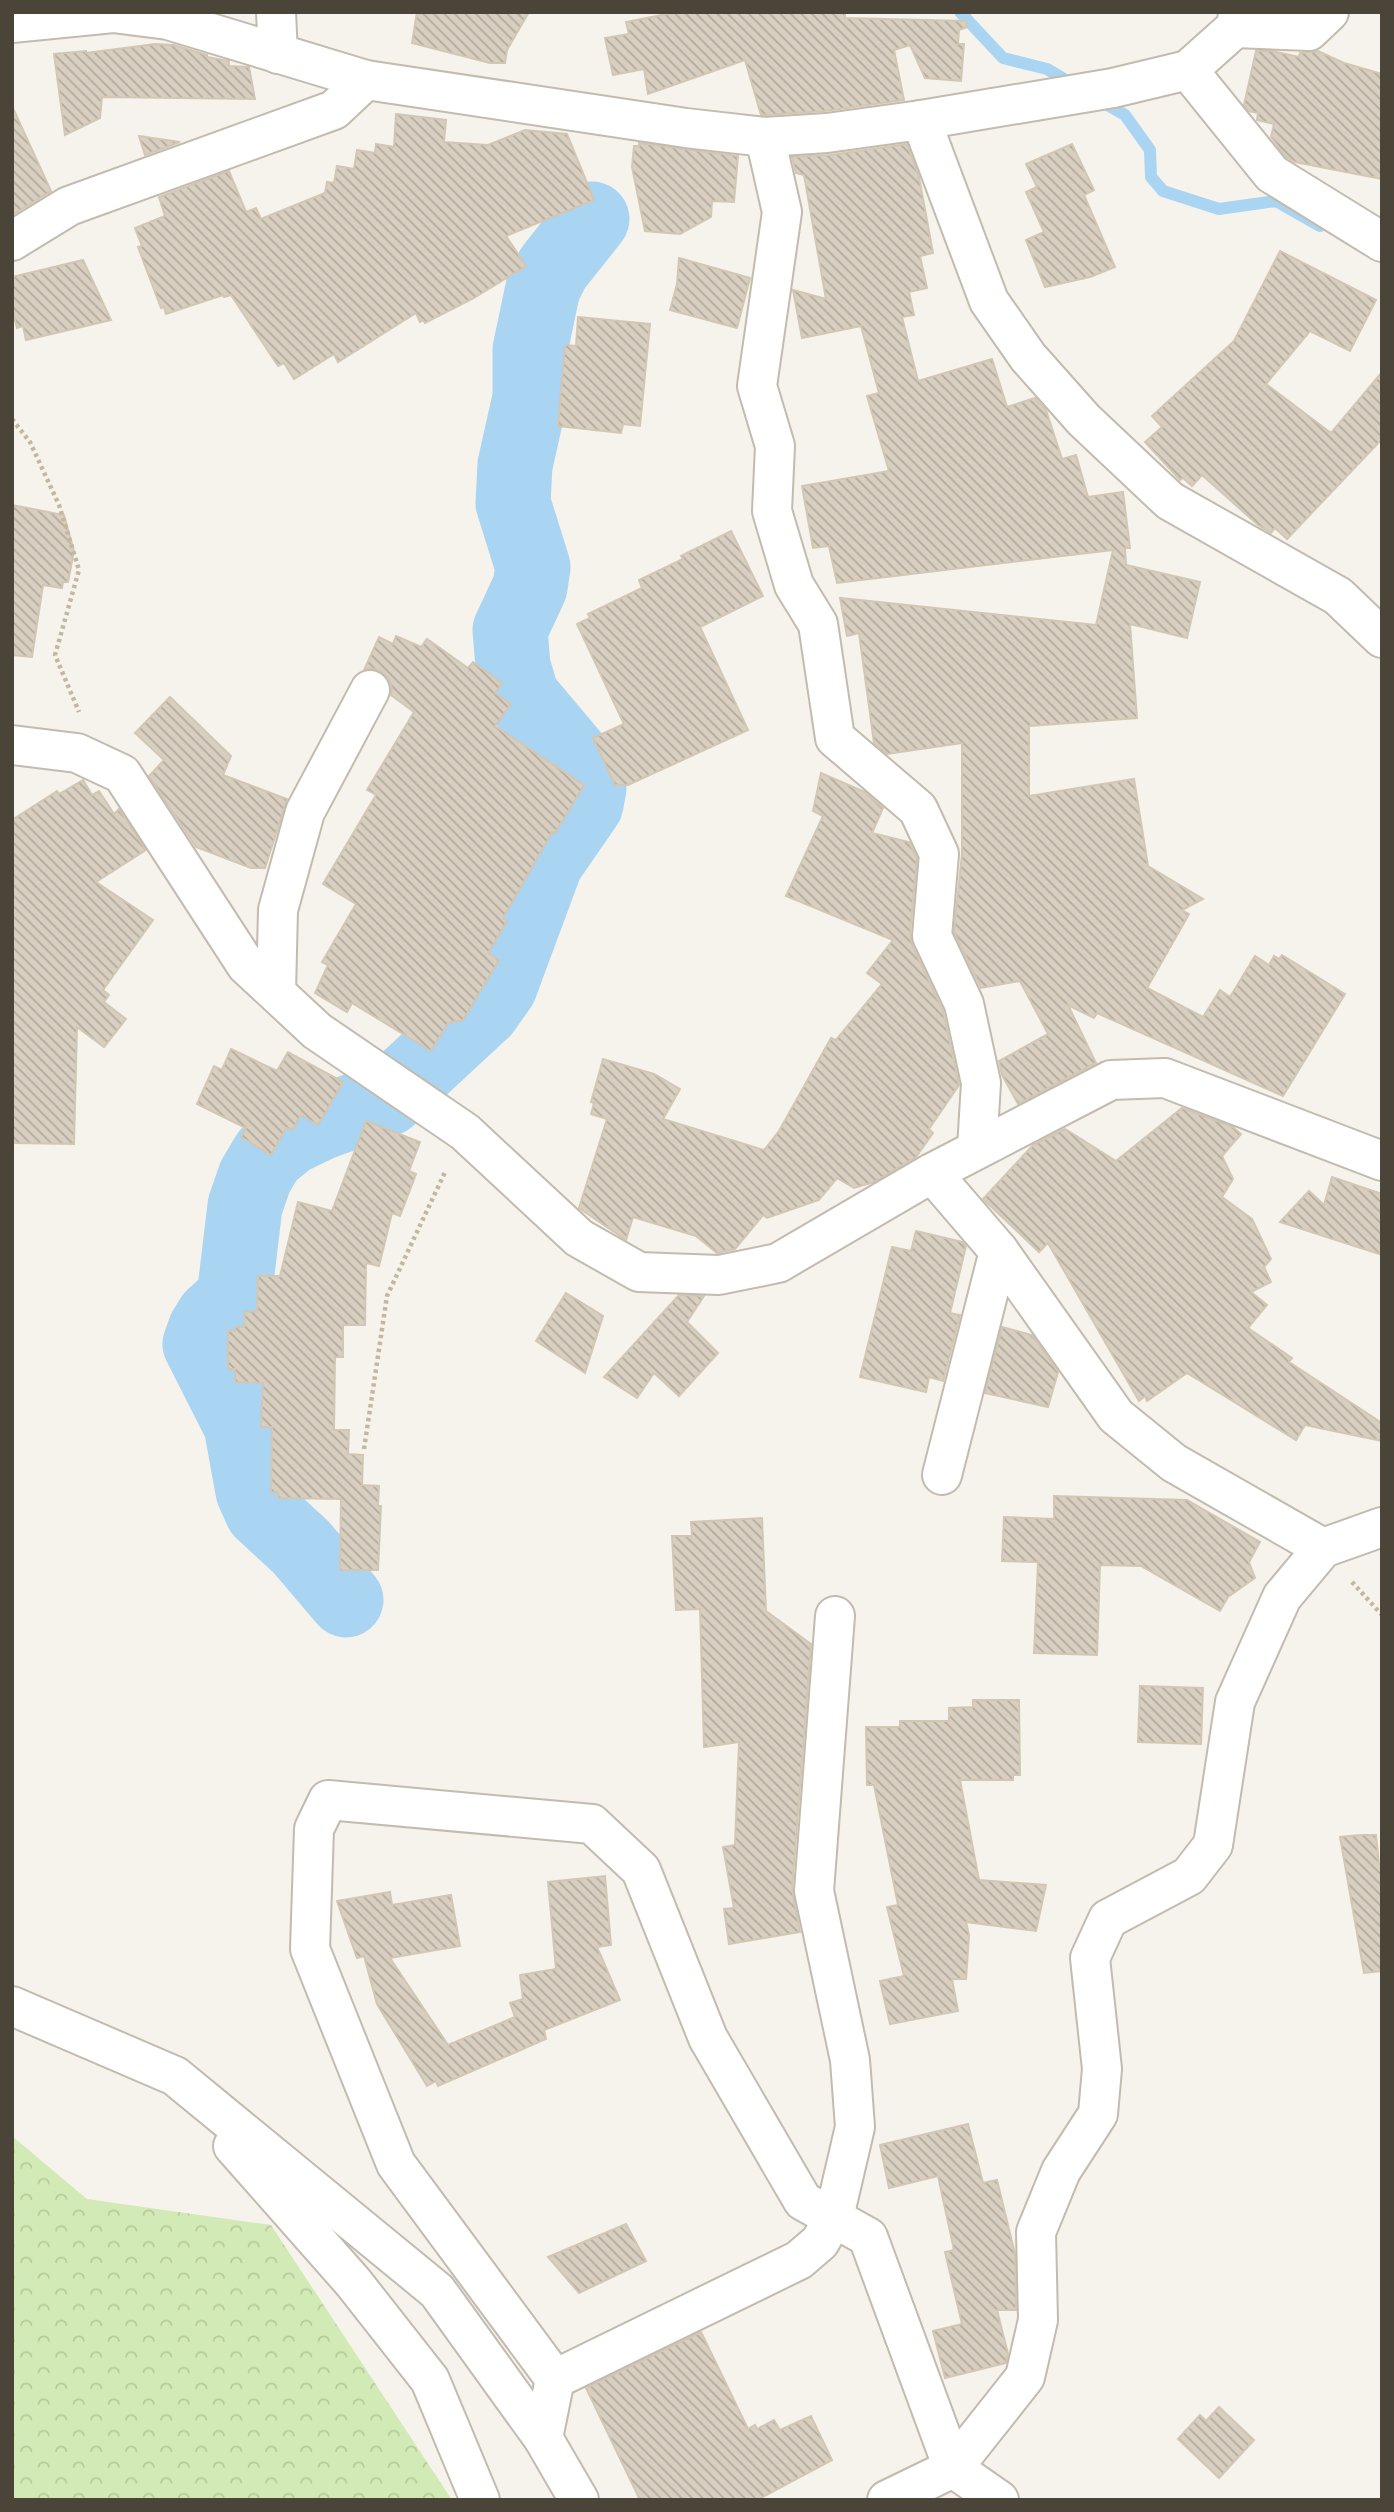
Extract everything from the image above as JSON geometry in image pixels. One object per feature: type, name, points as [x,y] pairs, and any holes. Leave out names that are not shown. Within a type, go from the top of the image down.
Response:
[{"type":"street","points":[[276,12],[278,54]]},
{"type":"street","points":[[12,23],[113,13],[168,20],[366,80],[673,127],[765,138],[827,133],[921,120],[1113,88],[1188,70],[1237,20],[1309,31],[1329,12]]},
{"type":"street","points":[[1188,70],[1272,174],[1382,242]]},
{"type":"street","points":[[12,241],[69,206],[334,110],[366,80]]},
{"type":"street","points":[[921,120],[989,301],[1028,357],[1084,420],[1170,501],[1338,596],[1382,638]]},
{"type":"street","points":[[765,138],[782,212],[757,386],[775,446],[772,511],[794,585],[818,624],[835,737],[918,809],[939,855],[932,936],[964,1004],[981,1083],[978,1148]]},
{"type":"street","points":[[275,992],[278,910],[305,812],[370,690]]},
{"type":"street","points":[[12,746],[78,754],[122,774],[246,965],[317,1031],[465,1132],[579,1238],[639,1272],[719,1275],[778,1263],[932,1173],[1111,1080],[1165,1078],[1382,1161]]},
{"type":"street","points":[[932,1173],[999,1251],[1116,1416],[1174,1462],[1323,1548]]},
{"type":"street","points":[[942,1475],[999,1251]]},
{"type":"street","points":[[887,2500],[953,2468],[1025,2377],[1038,2320],[1036,2232],[1061,2171],[1098,2113],[1102,2069],[1090,1958],[1108,1919],[1189,1877],[1213,1845],[1235,1702],[1282,1597],[1323,1548],[1382,1527]]},
{"type":"street","points":[[555,2379],[799,2260],[821,2242],[834,2217],[855,2127],[850,2060],[814,1891],[835,1616]]},
{"type":"street","points":[[543,2438],[555,2379],[396,2164],[310,1949],[314,1829],[328,1800],[592,1824],[641,1870],[708,2038],[803,2200],[868,2237],[953,2468],[999,2500]]},
{"type":"street","points":[[12,2006],[175,2076],[437,2291],[543,2438],[579,2500]]},
{"type":"street","points":[[175,2076],[270,2190],[353,2282],[430,2380],[480,2500]]},
{"type":"path","points":[[12,419],[30,442],[60,505],[79,570],[55,655],[101,764]]},
{"type":"path","points":[[363,1450],[387,1296],[465,1132]]},
{"type":"green space","points":[[12,2136],[87,2199],[271,2225],[452,2500],[12,2500]]},
{"type":"building","points":[[417,12],[529,12],[507,50],[505,63],[490,63],[412,43]]},
{"type":"building","points":[[677,12],[845,12],[845,18],[966,21],[967,27],[959,30],[958,44],[964,44],[961,81],[925,78],[910,45],[894,50],[904,100],[825,111],[761,115],[745,60],[648,94],[644,69],[613,75],[605,38],[629,34],[626,22]]},
{"type":"building","points":[[155,44],[174,45],[207,57],[229,61],[229,66],[249,67],[255,99],[102,97],[100,118],[65,135],[54,54],[86,53]]},
{"type":"building","points":[[1256,51],[1272,51],[1299,57],[1300,53],[1318,51],[1344,63],[1382,74],[1382,179],[1295,162],[1286,157],[1271,137],[1274,124],[1257,120],[1258,113],[1249,111],[1244,105]]},
{"type":"building","points":[[12,106],[51,191],[12,215]]},
{"type":"building","points":[[396,114],[446,120],[444,142],[488,145],[525,130],[567,134],[594,200],[506,236],[526,266],[474,298],[425,323],[423,320],[420,322],[416,313],[338,362],[334,354],[294,379],[284,363],[278,366],[231,295],[223,295],[166,314],[164,307],[161,308],[138,247],[142,246],[135,228],[165,216],[159,197],[229,171],[246,212],[256,208],[261,219],[325,193],[327,182],[334,183],[337,166],[354,169],[357,150],[375,153],[376,144],[394,147]]},
{"type":"building","points":[[139,136],[180,142],[145,155]]},
{"type":"building","points":[[639,143],[738,156],[734,202],[712,201],[711,217],[680,234],[645,231],[632,167],[634,146],[639,146]]},
{"type":"building","points":[[907,144],[919,177],[933,253],[920,256],[927,288],[909,292],[914,315],[902,317],[918,381],[992,359],[1007,407],[1035,398],[1046,410],[1062,459],[1076,455],[1088,497],[1123,492],[1130,548],[1125,548],[1126,565],[1200,582],[1187,638],[1130,624],[1137,718],[1029,726],[1029,796],[1134,779],[1148,866],[1203,899],[1182,910],[1189,914],[1147,988],[1203,1017],[1220,990],[1230,997],[1255,956],[1269,965],[1274,956],[1279,959],[1282,955],[1345,994],[1283,1096],[1097,1013],[1094,1018],[1068,1005],[1096,1063],[1018,1104],[1002,1075],[999,1061],[1048,1034],[1020,981],[981,988],[954,932],[962,854],[962,743],[887,754],[874,743],[859,633],[847,636],[840,598],[1096,625],[1113,550],[837,583],[829,546],[813,548],[802,486],[889,471],[867,396],[879,393],[861,326],[802,338],[793,290],[826,299],[804,175],[796,173],[792,157],[830,155]]},
{"type":"building","points":[[1072,144],[1094,190],[1084,195],[1115,267],[1090,277],[1045,287],[1026,240],[1044,232],[1026,192],[1037,187],[1026,164]]},
{"type":"building","points":[[1280,251],[1376,300],[1350,351],[1310,331],[1266,384],[1331,433],[1382,372],[1382,439],[1287,539],[1275,528],[1271,533],[1258,525],[1202,475],[1192,486],[1183,478],[1180,480],[1145,442],[1162,427],[1152,416],[1234,341]]},
{"type":"building","points":[[679,258],[750,278],[737,328],[670,310],[677,284]]},
{"type":"building","points":[[83,260],[111,320],[26,340],[23,326],[17,328],[12,309],[12,277]]},
{"type":"building","points":[[578,317],[650,324],[640,426],[623,424],[621,433],[558,426],[565,345],[576,346]]},
{"type":"building","points":[[12,505],[64,515],[74,551],[68,582],[63,582],[62,588],[43,585],[32,657],[12,655]]},
{"type":"building","points":[[731,531],[763,596],[700,627],[748,730],[628,785],[615,785],[593,738],[624,724],[577,624],[590,618],[588,614],[642,588],[639,580],[683,559],[681,556]]},
{"type":"building","points":[[396,636],[421,647],[427,639],[468,668],[473,662],[502,683],[495,693],[511,704],[495,726],[584,785],[555,833],[552,832],[503,918],[507,921],[488,953],[499,960],[463,1020],[448,1023],[431,1051],[352,1003],[347,1012],[315,993],[328,965],[322,962],[356,904],[323,884],[376,795],[367,790],[414,712],[391,695],[389,679],[381,671],[370,668],[364,670],[379,637],[393,644]]},
{"type":"building","points":[[170,697],[231,756],[223,775],[287,799],[265,868],[251,868],[196,847],[149,776],[164,760],[135,733]]},
{"type":"building","points":[[821,773],[865,792],[883,808],[872,833],[909,842],[917,858],[910,934],[912,945],[943,1011],[959,1085],[929,1129],[933,1133],[916,1157],[874,1182],[854,1188],[837,1178],[819,1200],[767,1218],[763,1215],[735,1249],[717,1253],[696,1236],[633,1217],[626,1240],[579,1208],[607,1119],[591,1114],[594,1103],[591,1102],[603,1059],[654,1074],[680,1089],[663,1119],[764,1150],[779,1131],[831,1038],[836,1040],[882,984],[867,973],[893,940],[786,896],[823,816],[813,811]]},
{"type":"building","points":[[83,780],[92,795],[99,791],[114,814],[119,809],[146,850],[96,882],[153,920],[103,990],[109,995],[104,1002],[126,1019],[104,1047],[77,1027],[74,1144],[12,1143],[12,820],[57,791],[59,794]]},
{"type":"building","points":[[231,1049],[277,1071],[288,1052],[343,1082],[318,1125],[301,1115],[292,1130],[286,1128],[271,1155],[241,1137],[246,1128],[197,1104],[214,1066],[222,1070]]},
{"type":"building","points":[[1182,1108],[1233,1127],[1241,1134],[1222,1156],[1233,1179],[1222,1197],[1252,1219],[1271,1259],[1264,1267],[1271,1282],[1251,1292],[1267,1305],[1248,1328],[1292,1358],[1289,1362],[1382,1423],[1382,1441],[1305,1425],[1296,1440],[1187,1373],[1147,1401],[1145,1396],[1139,1401],[1048,1243],[1039,1252],[983,1199],[1033,1145],[1065,1129],[1116,1161]]},
{"type":"building","points":[[366,1121],[420,1142],[409,1171],[416,1174],[400,1216],[392,1213],[379,1266],[366,1263],[365,1325],[343,1325],[343,1357],[335,1357],[334,1430],[349,1430],[348,1454],[363,1455],[362,1485],[379,1486],[378,1506],[381,1506],[378,1570],[340,1570],[341,1499],[278,1498],[278,1492],[271,1492],[272,1427],[261,1427],[263,1383],[235,1382],[235,1369],[228,1369],[228,1331],[235,1331],[235,1327],[244,1327],[245,1311],[257,1312],[258,1276],[280,1276],[298,1202],[332,1211]]},
{"type":"building","points":[[1332,1177],[1382,1194],[1382,1255],[1280,1222],[1309,1191],[1324,1205]]},
{"type":"building","points":[[916,1231],[962,1242],[966,1246],[950,1313],[960,1315],[943,1381],[929,1377],[926,1392],[860,1377],[892,1247],[911,1251]]},
{"type":"building","points":[[566,1293],[603,1316],[585,1373],[536,1341]]},
{"type":"building","points":[[679,1295],[704,1296],[687,1322],[718,1353],[679,1396],[654,1373],[637,1398],[604,1377]]},
{"type":"building","points":[[1002,1327],[1032,1335],[1058,1372],[1048,1407],[985,1393]]},
{"type":"building","points":[[1054,1496],[1187,1500],[1260,1542],[1249,1562],[1255,1578],[1228,1597],[1220,1611],[1141,1566],[1100,1565],[1097,1655],[1034,1653],[1038,1562],[1002,1561],[1004,1517],[1054,1519]]},
{"type":"building","points":[[762,1518],[766,1611],[811,1644],[792,1889],[800,1932],[729,1944],[724,1909],[734,1908],[723,1847],[735,1845],[739,1742],[704,1747],[700,1609],[676,1610],[672,1536],[692,1536],[691,1522]]},
{"type":"building","points":[[1140,1686],[1203,1688],[1201,1744],[1138,1742]]},
{"type":"building","points":[[973,1700],[1019,1700],[1020,1775],[1013,1775],[1013,1780],[960,1780],[979,1880],[1046,1885],[1036,1931],[966,1922],[969,1935],[966,1979],[952,1979],[958,2011],[890,2024],[880,1981],[904,1976],[887,1907],[898,1905],[874,1785],[867,1785],[866,1727],[900,1727],[900,1721],[949,1721],[949,1708],[973,1707]]},
{"type":"building","points":[[1376,1835],[1379,1864],[1382,1864],[1382,1971],[1364,1973],[1340,1837]]},
{"type":"building","points":[[605,1876],[611,1945],[597,1947],[620,2000],[544,2030],[546,2039],[438,2086],[436,2081],[427,2086],[377,2004],[364,1956],[357,1958],[337,1901],[390,1892],[392,1905],[451,1895],[460,1946],[390,1958],[448,2045],[515,2017],[510,2003],[523,1999],[520,1975],[556,1969],[548,1882]]},
{"type":"building","points":[[968,2124],[983,2183],[997,2180],[1015,2254],[1016,2310],[997,2310],[1008,2354],[1006,2363],[945,2378],[933,2331],[962,2324],[945,2252],[954,2250],[938,2176],[889,2188],[880,2145]]},
{"type":"building","points":[[626,2224],[646,2261],[579,2293],[548,2257]]},
{"type":"building","points":[[701,2332],[748,2429],[755,2425],[757,2429],[774,2420],[780,2430],[811,2416],[832,2460],[757,2500],[640,2500],[586,2388]]},
{"type":"building","points":[[1219,2407],[1254,2440],[1219,2478],[1178,2439],[1200,2415],[1206,2421]]},
{"type":"waterway","points":[[960,12],[1003,58],[1047,69],[1074,85]]},
{"type":"waterway","points":[[1099,100],[1125,115],[1150,150],[1151,177],[1163,191],[1219,209],[1276,201],[1320,226]]},
{"type":"waterway","points":[[346,1600],[301,1547],[262,1511],[253,1491],[241,1425],[200,1344],[213,1317],[234,1298],[245,1206],[255,1177],[268,1155],[289,1138],[320,1123],[387,1099],[483,1010],[500,986],[546,862],[586,804],[589,788],[586,773],[522,697],[513,666],[510,630],[530,587],[533,567],[513,503],[515,465],[530,398],[530,350],[543,288],[553,268],[592,219]]}]
